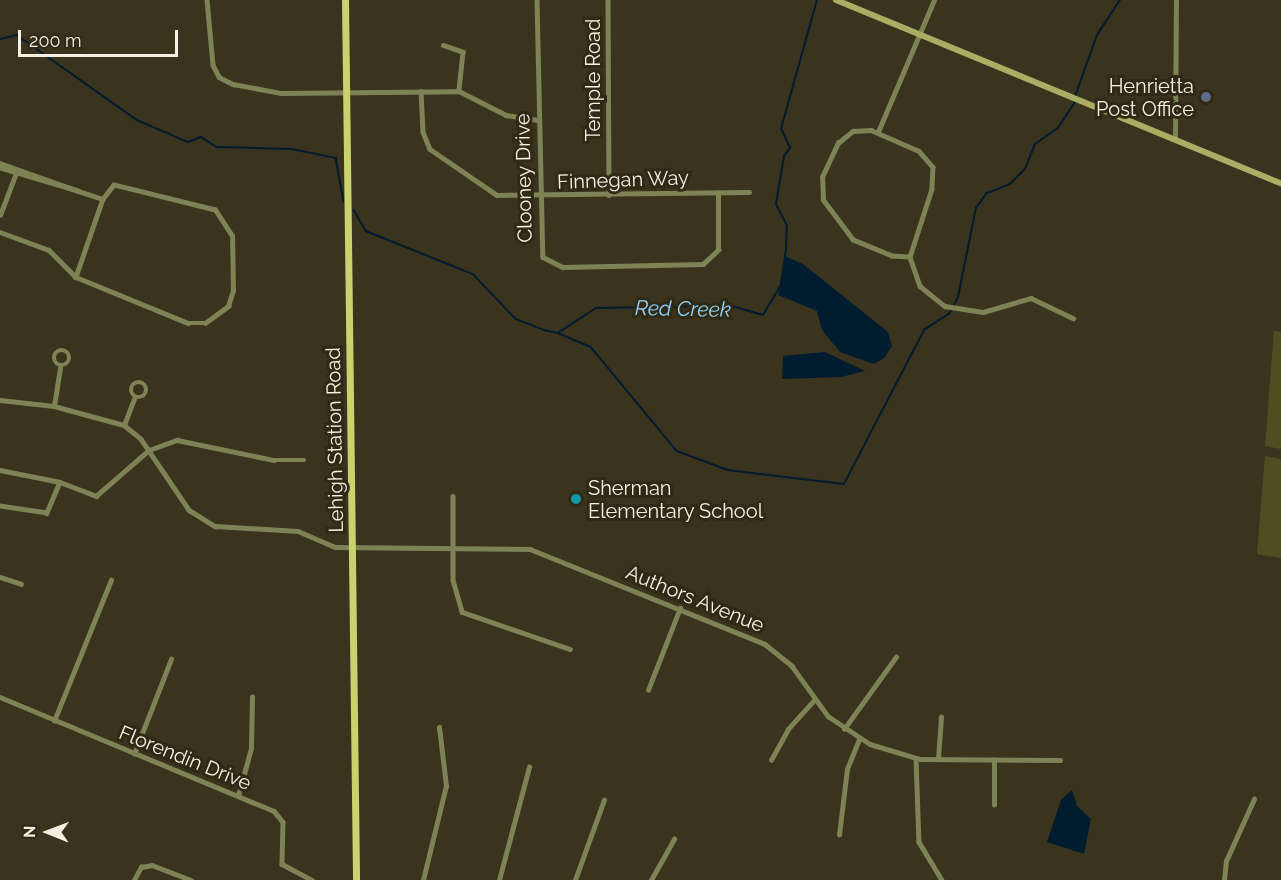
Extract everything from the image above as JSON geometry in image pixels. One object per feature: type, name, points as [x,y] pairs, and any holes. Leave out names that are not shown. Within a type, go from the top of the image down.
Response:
[{"type":"main road","name":"Lehigh Station Road","points":[[345,0],[356,880]]},
{"type":"main road","points":[[840,1],[1281,183]]},
{"type":"street","points":[[207,0],[213,65],[219,77],[265,92],[459,91],[506,115],[538,120]]},
{"type":"street","name":"Clooney Drive","points":[[537,0],[540,250],[553,265],[706,263],[718,250],[718,193]]},
{"type":"street","name":"Temple Road","points":[[608,0],[609,195]]},
{"type":"street","points":[[878,132],[934,0]]},
{"type":"street","points":[[1175,139],[1176,0]]},
{"type":"street","points":[[443,45],[463,52],[459,91]]},
{"type":"street","name":"Finnegan Way","points":[[421,91],[423,132],[434,154],[497,195],[538,198],[748,192]]},
{"type":"street","points":[[910,257],[892,256],[853,240],[823,200],[822,177],[842,138],[859,129],[878,132],[919,151],[933,167],[932,189],[910,257],[920,286],[953,309],[998,310],[1031,298],[1073,318]]},
{"type":"street","points":[[0,163],[78,191]]},
{"type":"street","points":[[0,168],[103,199]]},
{"type":"street","points":[[0,215],[16,173]]},
{"type":"street","points":[[0,232],[49,250],[76,277],[188,323],[218,318],[233,291],[232,236],[215,210],[123,185],[109,188],[103,199],[76,277]]},
{"type":"street","points":[[54,405],[60,366]]},
{"type":"street","points":[[0,400],[54,405],[124,425],[135,397]]},
{"type":"street","name":"Authors Avenue","points":[[124,425],[149,450],[184,503],[208,523],[232,530],[298,531],[330,547],[453,545],[530,549],[680,608],[777,652],[814,700],[844,729],[859,739],[916,758],[1060,760]]},
{"type":"street","points":[[0,470],[60,483],[96,496],[149,450],[186,439],[265,458],[304,460]]},
{"type":"street","points":[[0,506],[47,513],[60,483]]},
{"type":"street","points":[[453,496],[453,545],[462,612],[570,649]]},
{"type":"street","points":[[0,577],[21,584]]},
{"type":"street","points":[[54,721],[111,580]]},
{"type":"street","points":[[648,690],[680,608]]},
{"type":"street","points":[[844,729],[896,657]]},
{"type":"street","points":[[134,754],[171,659]]},
{"type":"street","name":"Florendin Drive","points":[[0,697],[279,814],[282,864],[312,880]]},
{"type":"street","points":[[238,796],[251,748],[252,697]]},
{"type":"street","points":[[771,760],[814,700]]},
{"type":"street","points":[[938,759],[941,717]]},
{"type":"street","points":[[423,880],[445,795],[439,727]]},
{"type":"street","points":[[839,835],[847,769],[859,739]]},
{"type":"street","points":[[916,758],[919,842],[942,880]]},
{"type":"street","points":[[994,760],[994,805]]},
{"type":"street","points":[[499,880],[529,767]]},
{"type":"street","points":[[1224,880],[1226,861],[1254,799]]},
{"type":"street","points":[[575,880],[604,800]]},
{"type":"street","points":[[651,880],[674,838]]},
{"type":"street","points":[[134,880],[141,867],[152,865],[191,880]]},
{"type":"green space","points":[[1274,331],[1281,332],[1281,449],[1265,446]]},
{"type":"green space","points":[[1265,456],[1281,459],[1281,558],[1257,554]]},
{"type":"water","points":[[785,256],[803,264],[888,332],[892,346],[884,358],[874,364],[840,352],[822,330],[817,311],[778,295]]},
{"type":"water","points":[[825,352],[865,371],[841,377],[782,379],[783,356]]},
{"type":"water","points":[[1072,790],[1077,806],[1091,819],[1084,854],[1047,842],[1061,800]]},
{"type":"waterway","name":"Red Creek","points":[[354,210],[366,231],[473,274],[516,319],[544,330],[558,333],[596,308],[732,306],[763,315],[781,285],[786,250],[787,226],[776,204],[784,156],[790,148],[781,129],[817,0]]},
{"type":"waterway","points":[[1075,97],[1097,35],[1120,0]]},
{"type":"waterway","name":"Red Creek","points":[[0,39],[17,35],[137,120],[188,142],[201,137],[217,147],[292,149],[336,158],[344,201]]},
{"type":"waterway","points":[[558,333],[591,347],[677,451],[728,470],[844,484],[924,330],[949,314],[958,297],[976,208],[987,193],[1010,184],[1025,169],[1035,144],[1058,128],[1075,102]]},
{"type":"place","name":"Henrietta Post Office","points":[[1206,97]]},
{"type":"place","name":"Sherman Elementary School","points":[[576,499]]}]
